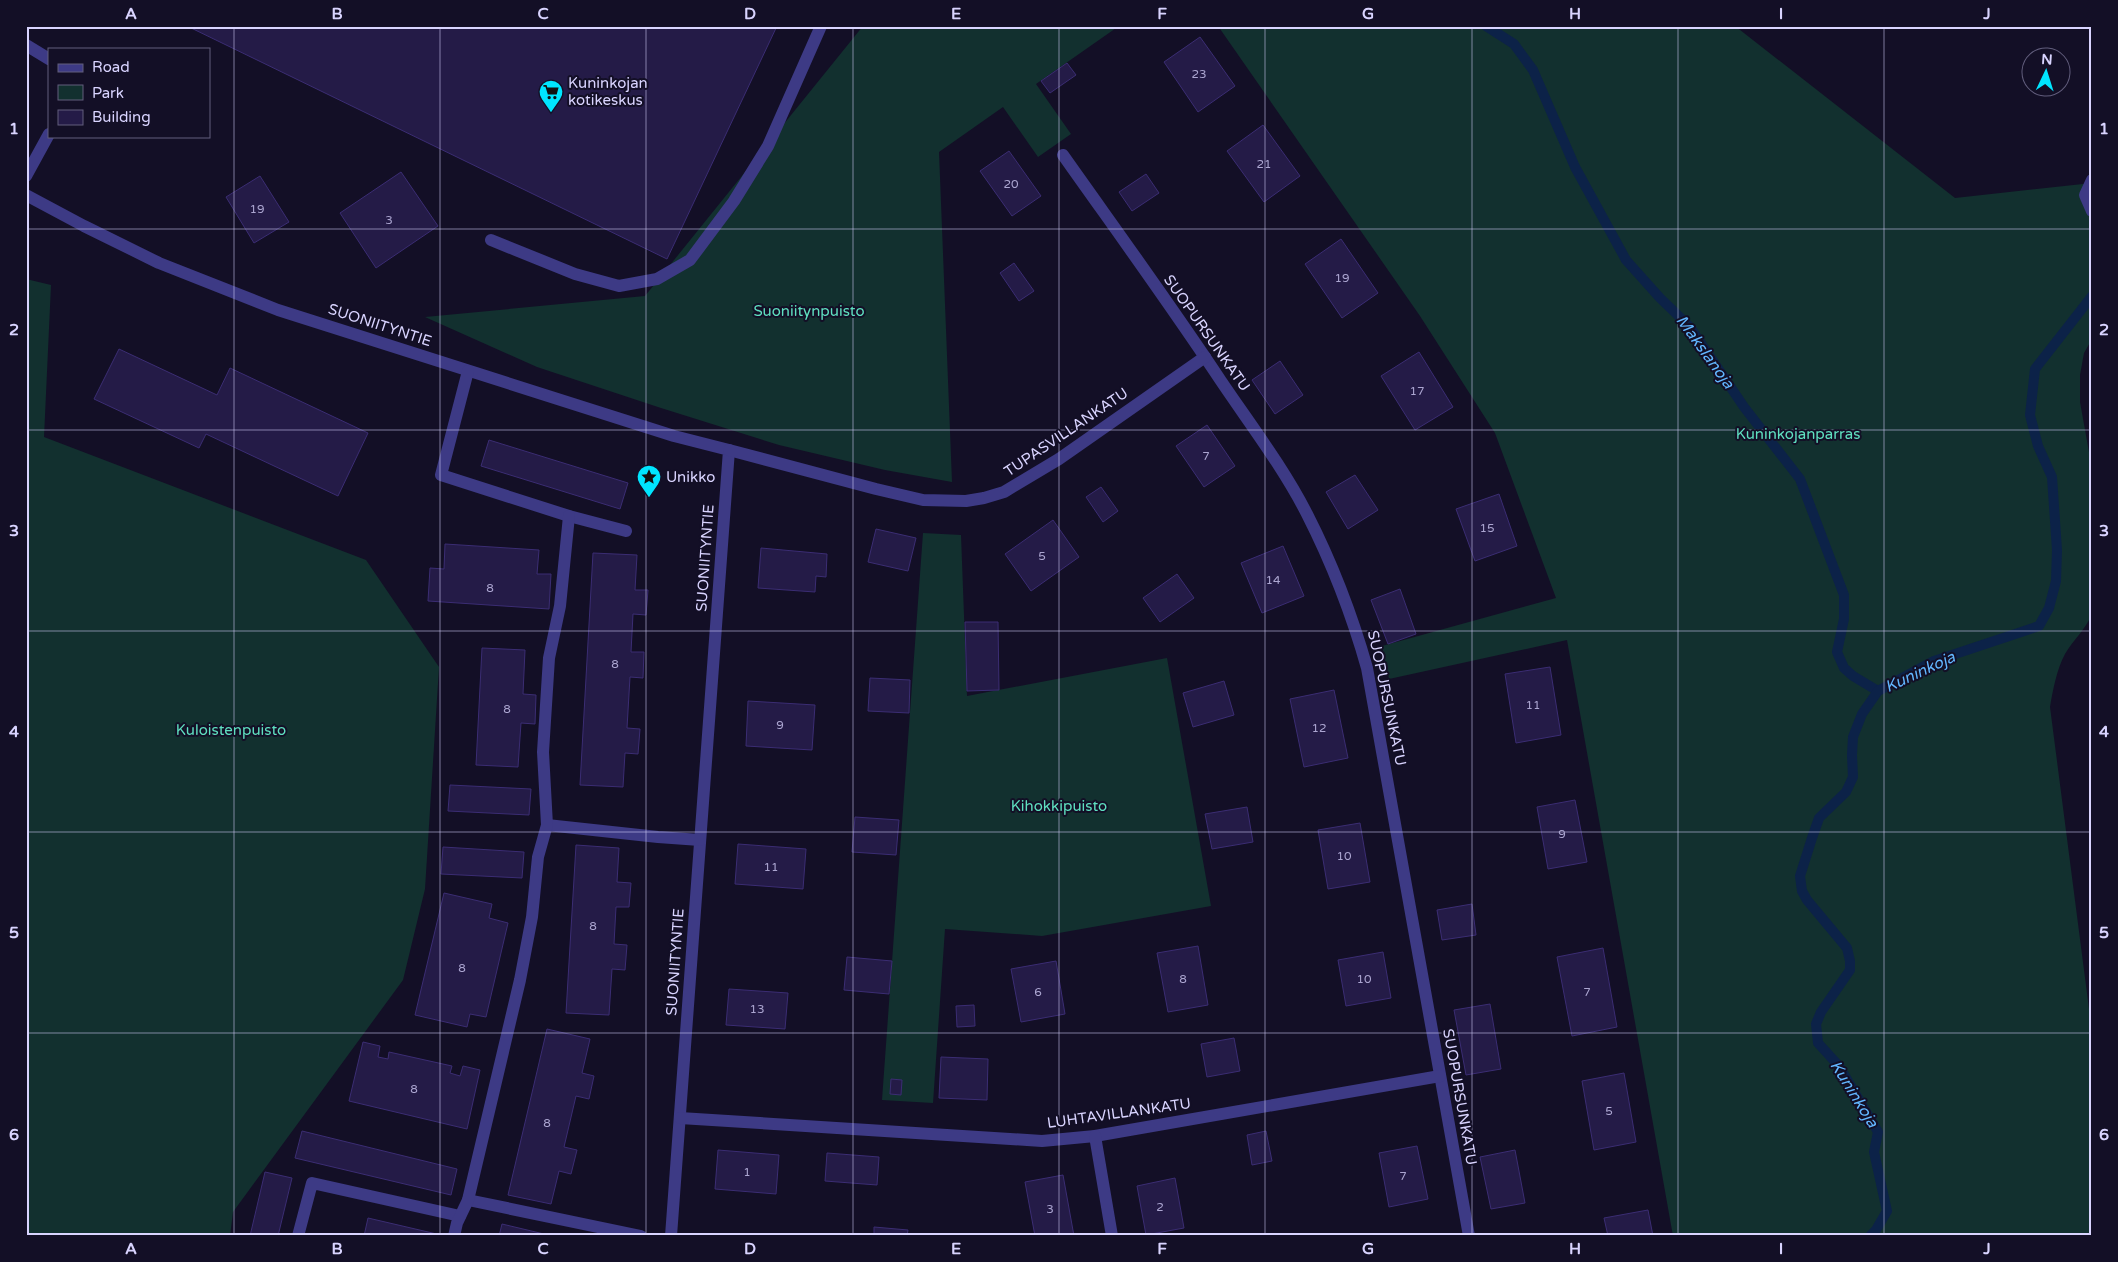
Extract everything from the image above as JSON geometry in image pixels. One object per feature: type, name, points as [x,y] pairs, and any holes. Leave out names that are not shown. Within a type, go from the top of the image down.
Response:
[{"type":"street","points":[[492,240],[575,274],[619,286],[657,279],[690,260],[734,201],[768,146],[821,26]]},
{"type":"street","points":[[26,45],[48,57]]},
{"type":"street","points":[[26,176],[48,136]]},
{"type":"street","name":"SUOPURSUNKATU","points":[[1063,154],[1267,449],[1306,513],[1333,570],[1355,625],[1367,668],[1469,1236]]},
{"type":"street","points":[[2092,180],[2085,195],[2092,211]]},
{"type":"street","name":"SUONIITYNTIE","points":[[26,195],[151,259],[209,284],[278,310],[674,436],[729,450],[671,1236]]},
{"type":"street","name":"TUPASVILLANKATU","points":[[729,450],[876,490],[923,500],[966,501],[984,498],[1004,492],[1059,460],[1205,357]]},
{"type":"street","points":[[468,371],[441,475],[569,516],[626,530]]},
{"type":"street","points":[[454,1236],[460,1216],[468,1200],[520,980],[532,917],[538,857],[547,824],[543,752],[549,658],[560,606],[569,516]]},
{"type":"street","points":[[547,824],[700,840]]},
{"type":"street","name":"LUHTAVILLANKATU","points":[[680,1118],[1042,1141],[1095,1136],[1440,1076]]},
{"type":"street","points":[[1095,1136],[1112,1236]]},
{"type":"street","points":[[298,1236],[312,1183],[460,1216]]},
{"type":"street","points":[[468,1200],[641,1236]]},
{"type":"green space","name":"Suoniitynpuisto","points":[[863,26],[1119,26],[1036,84],[1071,134],[1038,157],[1003,107],[939,152],[952,482],[885,470],[779,445],[537,367],[425,317],[645,296]]},
{"type":"green space","name":"Kuninkojanparras","points":[[1218,26],[1735,26],[1955,198],[2092,183],[2092,339],[2084,353],[2080,375],[2080,402],[2092,469],[2092,614],[2062,660],[2050,707],[2092,1032],[2092,1236],[1673,1236],[1567,640],[1389,679],[1382,646],[1556,598],[1495,433],[1420,316]]},
{"type":"green space","name":"Kuloistenpuisto","points":[[26,279],[51,285],[44,437],[366,560],[439,667],[425,889],[403,980],[233,1212],[230,1236],[26,1236]]},
{"type":"green space","name":"Kihokkipuisto","points":[[923,533],[961,535],[967,696],[1167,658],[1211,906],[1042,936],[945,929],[933,1103],[882,1100]]},
{"type":"building","name":"Kuninkojan kotikeskus","points":[[187,26],[777,26],[667,259]]},
{"type":"building","points":[[1200,37],[1235,86],[1198,112],[1164,62]]},
{"type":"building","points":[[1067,63],[1076,75],[1050,93],[1041,81]]},
{"type":"building","points":[[1263,125],[1300,176],[1264,202],[1227,151]]},
{"type":"building","points":[[1009,151],[1041,196],[1012,216],[980,171]]},
{"type":"building","points":[[401,172],[438,226],[376,268],[340,213]]},
{"type":"building","points":[[1146,174],[1159,193],[1132,211],[1119,192]]},
{"type":"building","points":[[260,176],[289,222],[254,243],[226,197]]},
{"type":"building","points":[[1341,239],[1378,293],[1342,318],[1305,264]]},
{"type":"building","points":[[1014,263],[1034,291],[1019,301],[1000,273]]},
{"type":"building","points":[[119,349],[217,395],[230,368],[368,433],[338,496],[206,434],[199,448],[94,399]]},
{"type":"building","points":[[1419,352],[1453,407],[1415,430],[1381,376]]},
{"type":"building","points":[[1280,361],[1303,395],[1275,414],[1252,380]]},
{"type":"building","points":[[1207,425],[1235,466],[1204,487],[1176,446]]},
{"type":"building","points":[[489,440],[628,483],[620,509],[481,466]]},
{"type":"building","points":[[1355,475],[1378,510],[1348,529],[1326,492]]},
{"type":"building","points":[[1101,487],[1118,511],[1103,522],[1086,497]]},
{"type":"building","points":[[1499,494],[1517,546],[1475,561],[1456,509]]},
{"type":"building","points":[[1053,520],[1079,557],[1031,591],[1005,554]]},
{"type":"building","points":[[876,529],[916,538],[908,571],[868,562]]},
{"type":"building","points":[[445,544],[539,550],[537,574],[551,574],[549,609],[428,601],[430,568],[444,569]]},
{"type":"building","points":[[1283,546],[1304,596],[1262,613],[1241,563]]},
{"type":"building","points":[[761,548],[827,554],[826,577],[816,576],[815,592],[758,588]]},
{"type":"building","points":[[593,553],[637,555],[635,590],[648,590],[646,615],[633,614],[631,652],[644,652],[643,678],[630,677],[627,728],[640,729],[638,754],[625,753],[623,787],[580,785]]},
{"type":"building","points":[[1177,574],[1194,598],[1160,622],[1143,598]]},
{"type":"building","points":[[1400,589],[1416,634],[1388,644],[1371,600]]},
{"type":"building","points":[[965,622],[998,622],[999,690],[967,691]]},
{"type":"building","points":[[482,648],[525,650],[523,694],[536,695],[535,724],[521,723],[518,767],[476,765]]},
{"type":"building","points":[[1550,667],[1561,735],[1516,743],[1505,674]]},
{"type":"building","points":[[870,678],[910,680],[909,713],[868,711]]},
{"type":"building","points":[[1224,681],[1234,715],[1193,727],[1183,693]]},
{"type":"building","points":[[1334,690],[1348,758],[1304,767],[1290,699]]},
{"type":"building","points":[[748,701],[815,705],[812,750],[746,746]]},
{"type":"building","points":[[450,785],[531,789],[529,815],[448,811]]},
{"type":"building","points":[[1575,800],[1587,862],[1548,869],[1537,807]]},
{"type":"building","points":[[1247,807],[1253,842],[1212,849],[1205,814]]},
{"type":"building","points":[[855,817],[899,820],[896,855],[852,852]]},
{"type":"building","points":[[1360,823],[1370,882],[1328,889],[1318,830]]},
{"type":"building","points":[[738,844],[806,849],[803,889],[735,884]]},
{"type":"building","points":[[576,845],[619,848],[617,882],[631,883],[629,907],[616,907],[614,944],[627,945],[625,970],[612,969],[609,1015],[566,1013]]},
{"type":"building","points":[[443,847],[524,852],[522,878],[441,874]]},
{"type":"building","points":[[444,893],[492,904],[489,918],[508,923],[486,1017],[470,1014],[467,1027],[415,1015]]},
{"type":"building","points":[[1472,904],[1476,935],[1442,940],[1437,910]]},
{"type":"building","points":[[1198,946],[1208,1005],[1168,1012],[1157,953]]},
{"type":"building","points":[[1603,948],[1617,1027],[1572,1036],[1557,957]]},
{"type":"building","points":[[1383,952],[1391,998],[1346,1006],[1338,960]]},
{"type":"building","points":[[847,957],[892,961],[889,994],[844,990]]},
{"type":"building","points":[[1056,961],[1065,1014],[1021,1022],[1011,969]]},
{"type":"building","points":[[729,989],[788,993],[785,1029],[726,1025]]},
{"type":"building","points":[[1490,1004],[1501,1069],[1466,1075],[1454,1010]]},
{"type":"building","points":[[974,1005],[975,1026],[957,1027],[956,1006]]},
{"type":"building","points":[[547,1029],[590,1039],[582,1073],[594,1076],[589,1099],[576,1096],[564,1147],[577,1150],[571,1174],[559,1171],[551,1204],[508,1195]]},
{"type":"building","points":[[1234,1038],[1240,1071],[1207,1077],[1201,1044]]},
{"type":"building","points":[[363,1042],[380,1046],[378,1057],[388,1059],[389,1052],[452,1066],[450,1073],[460,1076],[463,1066],[480,1070],[467,1129],[349,1101]]},
{"type":"building","points":[[941,1057],[988,1059],[987,1100],[939,1098]]},
{"type":"building","points":[[1624,1073],[1636,1142],[1594,1150],[1582,1081]]},
{"type":"building","points":[[891,1079],[902,1080],[901,1095],[890,1094]]},
{"type":"building","points":[[302,1131],[457,1169],[451,1195],[295,1158]]},
{"type":"building","points":[[1266,1131],[1272,1161],[1252,1165],[1247,1135]]},
{"type":"building","points":[[1417,1146],[1428,1199],[1389,1207],[1379,1153]]},
{"type":"building","points":[[718,1150],[779,1155],[776,1194],[715,1189]]},
{"type":"building","points":[[1515,1150],[1525,1203],[1491,1209],[1480,1157]]},
{"type":"building","points":[[827,1153],[879,1157],[877,1185],[825,1181]]},
{"type":"building","points":[[265,1172],[292,1178],[278,1236],[250,1236]]},
{"type":"building","points":[[1063,1175],[1074,1236],[1035,1236],[1025,1182]]},
{"type":"building","points":[[1175,1178],[1184,1228],[1146,1235],[1137,1186]]},
{"type":"building","points":[[1648,1210],[1653,1236],[1608,1236],[1604,1218]]},
{"type":"building","points":[[368,1218],[441,1235],[441,1236],[364,1236]]},
{"type":"building","points":[[502,1224],[544,1234],[544,1236],[499,1236]]},
{"type":"building","points":[[874,1227],[908,1230],[907,1236],[874,1236]]},
{"type":"waterway","name":"Makslanoja","points":[[1486,26],[1514,44],[1533,70],[1575,167],[1626,260],[1660,298],[1690,327],[1744,407],[1800,479],[1844,595],[1844,619],[1837,652],[1844,668],[1853,676],[1878,691]]},
{"type":"waterway","name":"Kuninkoja","points":[[1870,1236],[1876,1230],[1887,1211],[1874,1152],[1878,1132],[1839,1066],[1818,1043],[1816,1024],[1821,1012],[1850,970],[1850,961],[1847,948],[1807,900],[1802,891],[1800,876],[1819,818],[1846,792],[1853,777],[1853,737],[1862,714],[1878,691],[1934,661],[2039,626],[2049,608],[2056,581],[2057,550],[2052,477],[2038,446],[2030,415],[2035,369],[2092,296]]},
{"type":"place","name":"Kuninkojan kotikeskus","points":[[551,113]]},
{"type":"place","name":"Unikko","points":[[649,498]]}]
